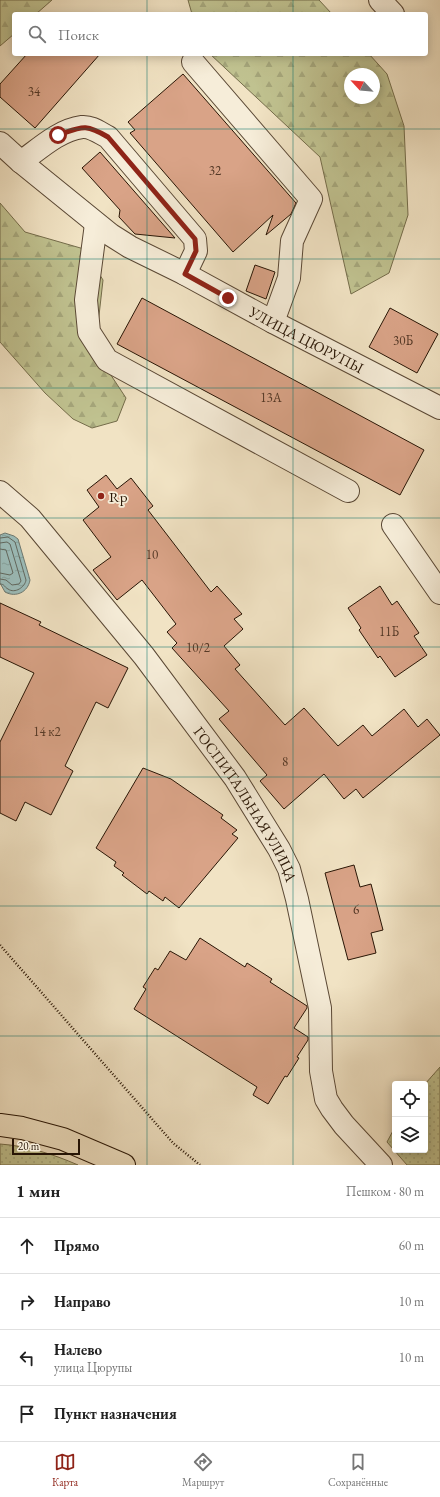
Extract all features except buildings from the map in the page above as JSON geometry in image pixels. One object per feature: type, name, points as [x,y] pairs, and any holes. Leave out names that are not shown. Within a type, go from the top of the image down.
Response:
[{"type":"main road","points":[[0,1125],[22,1128],[63,1139],[124,1165]]},
{"type":"street","points":[[380,0],[392,12]]},
{"type":"street","points":[[193,62],[311,199],[292,241],[289,278],[273,322]]},
{"type":"street","points":[[21,162],[58,135],[83,127],[96,130],[108,137],[195,239],[196,251],[185,274]]},
{"type":"street","name":"УЛИЦА ЦЮРУПЫ","points":[[0,143],[111,236],[440,408]]},
{"type":"street","points":[[96,224],[86,300],[89,332],[107,360],[348,491]]},
{"type":"street","name":"ГОСПИТАЛЬНАЯ УЛИЦА","points":[[0,492],[30,518],[144,656],[235,778],[279,849],[289,870],[297,899],[320,1008],[321,1071],[326,1099],[344,1125],[381,1165]]},
{"type":"street","points":[[392,525],[440,593]]},
{"type":"path","points":[[0,945],[173,1143],[200,1165]]},
{"type":"green space","points":[[0,0],[52,0],[38,12],[12,12],[12,36],[0,46]]},
{"type":"green space","points":[[188,0],[319,0],[330,12],[191,12]]},
{"type":"green space","points":[[212,56],[371,56],[387,74],[404,126],[408,215],[389,273],[351,294],[320,157]]},
{"type":"green space","points":[[0,203],[25,232],[84,249],[103,280],[95,351],[126,398],[117,421],[92,428],[73,419],[45,393],[0,342]]},
{"type":"green space","points":[[440,1067],[440,1165],[407,1165],[397,1153],[428,1153],[428,1081]]},
{"type":"green space","points":[[392,1133],[392,1148],[387,1142]]},
{"type":"green space","points":[[0,1144],[40,1151],[78,1165],[0,1165]]},
{"type":"water","points":[[5,533],[18,539],[30,580],[27,588],[21,593],[17,594],[9,594],[5,592],[0,583],[0,535]]},
{"type":"place","name":"Rp","points":[[101,496]]},
{"type":"route","points":[[58,135],[83,127],[96,130],[108,137],[195,239],[196,251],[185,274],[228,298]]}]
